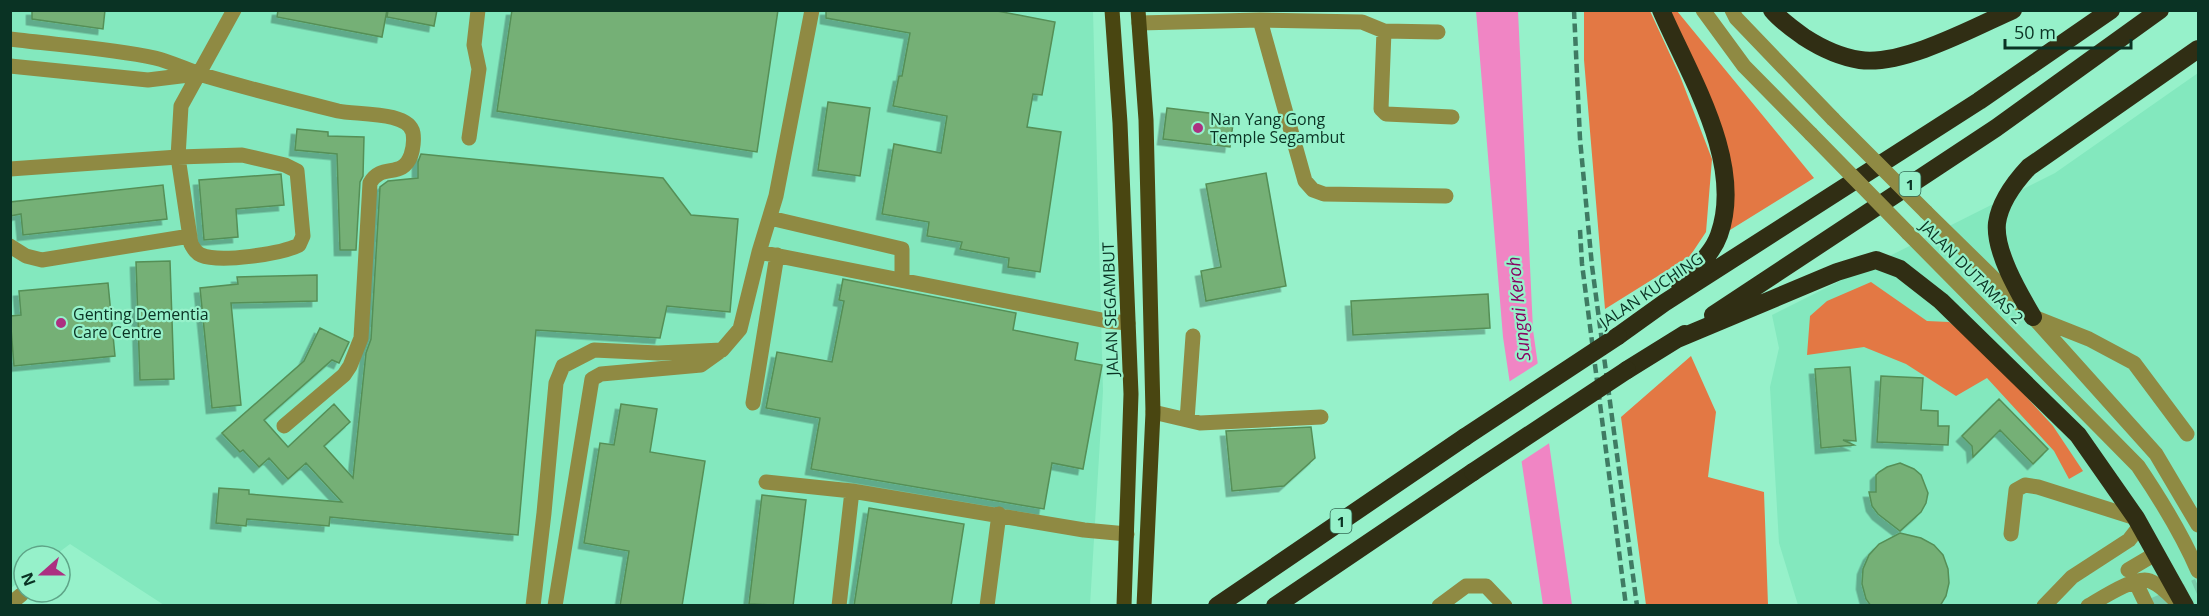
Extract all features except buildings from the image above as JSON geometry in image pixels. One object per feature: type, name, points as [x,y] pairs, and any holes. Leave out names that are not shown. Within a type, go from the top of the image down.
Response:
[{"type":"highway","points":[[1661,10],[1677,48],[1696,81],[1709,115],[1719,143],[1725,189],[1719,235],[1712,248],[1665,303]]},
{"type":"highway","points":[[1772,10],[1797,32],[1817,45],[1840,55],[1861,60],[1887,58],[1912,52],[2013,10]]},
{"type":"highway","name":"JALAN KUCHING","points":[[1217,606],[1665,303],[1979,101],[2111,10]]},
{"type":"highway","name":"1","points":[[1275,606],[1473,472],[1996,128],[2160,10]]},
{"type":"highway","points":[[2033,317],[2016,287],[1998,234],[1997,222],[2006,197],[2015,182],[2029,167],[2199,49]]},
{"type":"highway","points":[[1675,340],[1838,272],[1876,260],[1900,269],[1941,301],[2078,435],[2138,522],[2185,606]]},
{"type":"main road","name":"JALAN SEGAMBUT","points":[[1112,10],[1120,123],[1131,394],[1124,606]]},
{"type":"main road","points":[[1138,17],[1146,120],[1152,412],[1144,606]]},
{"type":"street","points":[[10,169],[178,157],[242,155],[285,165],[297,171],[303,236],[299,244],[290,249],[244,257],[209,257],[198,254],[192,244],[178,157],[181,106],[234,10]]},
{"type":"street","points":[[469,138],[478,69],[474,45],[477,10]]},
{"type":"street","points":[[555,606],[592,379],[601,374],[701,365],[722,350],[740,329],[776,196],[812,10]]},
{"type":"street","name":"JALAN DUTAMAS 2","points":[[1703,10],[1744,66],[2138,466],[2165,506],[2199,571]]},
{"type":"street","points":[[1710,10],[1715,26]]},
{"type":"street","name":"JALAN DUTAMAS 2","points":[[1732,10],[1736,18],[1833,119],[2033,317],[2156,454],[2199,525]]},
{"type":"street","points":[[1138,17],[1362,22],[1384,31],[1438,32]]},
{"type":"street","points":[[1260,20],[1305,181],[1313,190],[1324,194],[1446,196]]},
{"type":"street","points":[[1384,31],[1381,109],[1386,114],[1452,117]]},
{"type":"street","points":[[10,39],[156,58],[200,74],[342,112],[397,118],[413,131],[412,150],[407,165],[402,169],[381,172],[374,176],[370,183],[361,338],[357,352],[344,375],[284,426]]},
{"type":"street","points":[[10,66],[147,80],[200,74]]},
{"type":"street","points":[[770,218],[902,249],[902,280]]},
{"type":"street","points":[[10,246],[26,256],[42,260],[190,236]]},
{"type":"street","points":[[759,252],[1107,321],[1128,323]]},
{"type":"street","points":[[753,403],[777,255]]},
{"type":"street","points":[[2033,317],[2089,339],[2134,363],[2187,434]]},
{"type":"street","points":[[1187,420],[1193,336]]},
{"type":"street","points":[[533,606],[556,383],[563,366],[594,350],[658,353],[722,350]]},
{"type":"street","points":[[1152,412],[1200,423],[1321,417]]},
{"type":"street","points":[[766,482],[852,491],[1084,530],[1127,534]]},
{"type":"street","points":[[2011,534],[2016,490],[2025,485],[2038,487],[2138,522],[2129,540],[2072,577],[2044,606]]},
{"type":"street","points":[[839,606],[852,491]]},
{"type":"street","points":[[987,606],[999,514]]},
{"type":"street","points":[[2088,606],[2132,575],[2150,557],[2153,549]]},
{"type":"street","points":[[2132,575],[2147,606]]},
{"type":"street","points":[[2132,575],[2150,580],[2180,606]]},
{"type":"street","points":[[1439,606],[1466,586],[1486,586],[1505,606]]},
{"type":"shaded area","points":[[10,11],[1093,11],[1103,391],[1090,605],[164,605],[72,544],[12,544],[11,588]]},
{"type":"shaded area","points":[[1584,11],[1650,11],[1680,76],[1712,159],[1706,232],[1690,256],[1605,309],[1584,60]]},
{"type":"shaded area","points":[[1667,11],[1677,11],[1814,178],[1730,230],[1729,160]]},
{"type":"shaded area","points":[[2198,73],[2198,605],[1798,605],[1779,543],[1770,387],[1779,348],[1772,315],[2055,173]]},
{"type":"shaded area","points":[[1871,282],[1927,321],[1949,322],[1979,345],[2053,426],[2083,471],[2069,479],[2054,451],[1987,378],[1956,396],[1906,364],[1864,347],[1807,355],[1810,316],[1827,301]]},
{"type":"shaded area","points":[[1691,356],[1716,412],[1708,477],[1764,492],[1768,605],[1646,605],[1621,417]]},
{"type":"water","name":"Sungai Keroh","points":[[1476,11],[1518,11],[1533,330],[1572,605],[1543,605],[1503,337]]},
{"type":"pier","points":[[1540,362],[1551,442],[1519,463],[1507,383]]},
{"type":"tunnel","points":[[2152,606],[2198,586]]},
{"type":"railway","points":[[1574,10],[1580,139],[1592,266],[1637,606]]},
{"type":"railway","points":[[1580,230],[1582,264],[1626,606]]},
{"type":"place","name":"Nan Yang Gong Temple Segambut","points":[[1198,128]]},
{"type":"place","name":"Genting Dementia Care Centre","points":[[61,323]]}]
